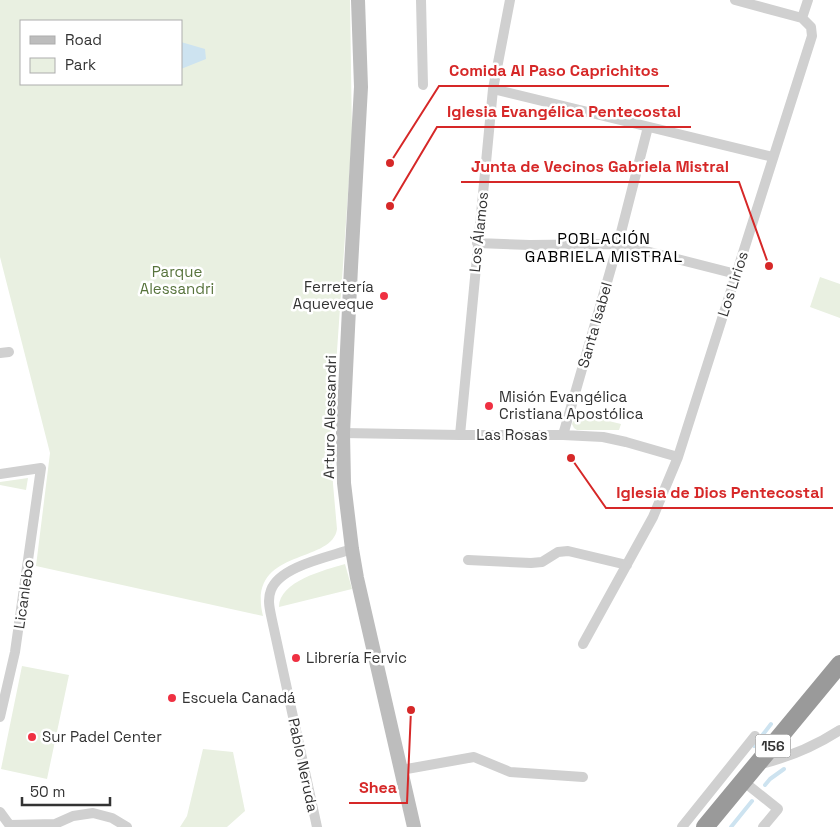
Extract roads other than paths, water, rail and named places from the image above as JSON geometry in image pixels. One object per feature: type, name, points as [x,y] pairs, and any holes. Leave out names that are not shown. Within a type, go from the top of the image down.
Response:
[{"type":"highway","name":"156","points":[[705,827],[840,664]]},
{"type":"street","name":"Arturo Alessandri","points":[[358,0],[361,87],[343,433],[344,484],[352,550],[414,827]]},
{"type":"street","points":[[421,0],[423,85]]},
{"type":"street","name":"Los Álamos","points":[[460,435],[493,89],[510,0]]},
{"type":"street","points":[[735,0],[802,18],[808,0]]},
{"type":"street","name":"Los Lirios","points":[[583,644],[653,517],[678,457],[812,36],[811,27],[802,18]]},
{"type":"street","points":[[493,89],[773,157]]},
{"type":"street","name":"Santa Isabel","points":[[563,435],[618,244],[648,127]]},
{"type":"street","points":[[478,243],[530,245],[618,244],[736,274]]},
{"type":"street","name":"Las Rosas","points":[[343,433],[603,437],[678,457]]},
{"type":"street","name":"Licanlebo","points":[[0,474],[42,468],[15,652],[0,718]]},
{"type":"street","name":"Pablo Neruda","points":[[316,827],[268,602],[274,584],[284,573],[352,550]]},
{"type":"street","points":[[468,560],[531,564],[542,562],[558,552],[568,551],[626,565]]},
{"type":"street","points":[[756,766],[784,758],[811,747],[840,730]]},
{"type":"street","points":[[682,827],[755,736]]},
{"type":"street","points":[[401,770],[474,757],[510,772],[583,777]]},
{"type":"street","points":[[743,781],[778,809],[763,827]]},
{"type":"street","points":[[0,812],[10,826],[55,826],[73,816],[93,813],[112,818],[127,827]]},
{"type":"water","points":[[182,42],[205,49],[206,59],[182,69]]},
{"type":"waterway","points":[[754,746],[771,724]]},
{"type":"waterway","points":[[765,785],[784,769]]},
{"type":"waterway","points":[[731,827],[752,801]]},
{"type":"place","name":"Comida Al Paso Caprichitos","points":[[390,163]]},
{"type":"place","name":"Iglesia Evangélica Pentecostal","points":[[390,206]]},
{"type":"place","name":"Junta de Vecinos Gabriela Mistral","points":[[769,266]]},
{"type":"place","name":"Ferretería Aqueveque","points":[[384,296]]},
{"type":"place","name":"Misión Evangélica Cristiana Apostólica","points":[[489,406]]},
{"type":"place","name":"Iglesia de Dios Pentecostal","points":[[571,458]]},
{"type":"place","name":"Librería Fervic","points":[[296,658]]},
{"type":"place","name":"Escuela Canadá","points":[[172,698]]},
{"type":"place","name":"Shea","points":[[411,710]]},
{"type":"place","name":"Sur Padel Center","points":[[32,737]]},
{"type":"district","name":"POBLACIÓN GABRIELA MISTRAL","points":[[604,247]]},
{"type":"park label","name":"Parque Alessandri","points":[[177,280]]}]
